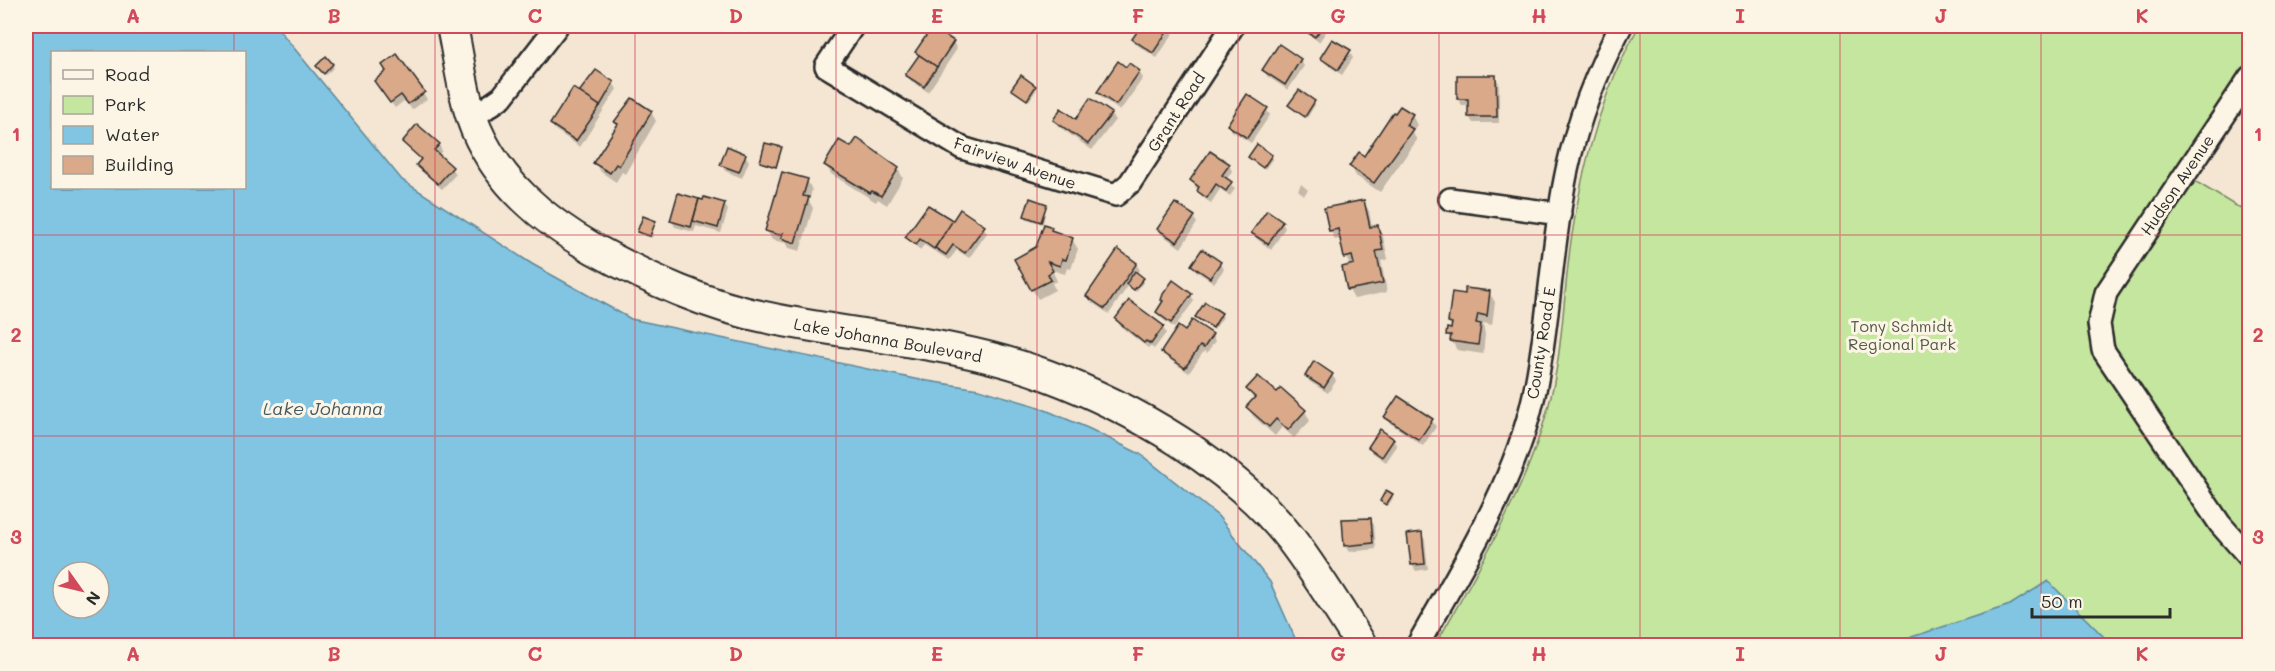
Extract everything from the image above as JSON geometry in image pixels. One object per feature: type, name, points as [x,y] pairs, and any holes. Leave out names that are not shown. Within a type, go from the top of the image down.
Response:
[{"type":"street","name":"Lake Johanna Boulevard","points":[[452,26],[472,118],[497,167],[525,200],[569,234],[663,285],[713,304],[767,318],[993,359],[1044,374],[1088,392],[1148,424],[1220,470],[1256,500],[1289,537],[1362,645]]},
{"type":"street","points":[[472,118],[502,97],[557,26]]},
{"type":"street","name":"Fairview Avenue","points":[[853,26],[826,66],[962,148],[1116,195]]},
{"type":"street","name":"Grant Road","points":[[1116,195],[1130,183],[1233,26]]},
{"type":"street","name":"County Road E","points":[[1417,645],[1484,526],[1521,442],[1534,396],[1567,171],[1593,85],[1621,26]]},
{"type":"street","name":"Hudson Avenue","points":[[2250,77],[2106,293],[2099,324],[2103,350],[2220,524],[2250,558]]},
{"type":"street","points":[[1450,200],[1560,214]]},
{"type":"green space","name":"Tony Schmidt Regional Park","points":[[1639,26],[2249,26],[2249,59],[2175,169],[2249,214],[2249,645],[1435,646],[1499,530],[1527,470],[1538,439],[1557,367],[1571,241],[1587,157],[1614,77]]},
{"type":"water","name":"Lake Johanna","points":[[26,26],[276,26],[402,180],[532,264],[631,319],[915,379],[979,389],[1036,406],[1090,429],[1140,454],[1218,516],[1270,582],[1298,645],[26,645]]},
{"type":"water","points":[[2048,581],[2112,645],[1887,645],[2010,605]]},
{"type":"building","points":[[1141,26],[1171,26],[1153,53],[1132,39]]},
{"type":"building","points":[[1297,26],[1323,26],[1315,37]]},
{"type":"building","points":[[932,27],[954,41],[937,67],[915,52]]},
{"type":"building","points":[[1332,39],[1351,50],[1338,70],[1320,58]]},
{"type":"building","points":[[1279,44],[1301,59],[1285,85],[1262,70]]},
{"type":"building","points":[[397,54],[425,92],[408,104],[401,95],[390,103],[374,81],[386,71],[382,65]]},
{"type":"building","points":[[919,55],[937,67],[924,87],[905,75]]},
{"type":"building","points":[[326,56],[333,64],[324,74],[316,66]]},
{"type":"building","points":[[1118,61],[1126,67],[1129,63],[1140,71],[1116,105],[1097,92]]},
{"type":"building","points":[[596,70],[614,82],[600,106],[579,92]]},
{"type":"building","points":[[1021,75],[1036,86],[1027,100],[1011,89]]},
{"type":"building","points":[[1457,75],[1496,75],[1497,117],[1468,117],[1468,99],[1457,99]]},
{"type":"building","points":[[573,88],[600,106],[576,141],[550,124]]},
{"type":"building","points":[[1299,90],[1315,101],[1305,117],[1288,105]]},
{"type":"building","points":[[1247,94],[1268,108],[1247,138],[1227,125]]},
{"type":"building","points":[[632,98],[652,111],[619,166],[616,164],[610,173],[593,163],[618,124],[614,122]]},
{"type":"building","points":[[1090,98],[1112,113],[1088,144],[1053,120],[1061,108],[1076,119]]},
{"type":"building","points":[[1400,106],[1413,114],[1406,125],[1413,129],[1374,183],[1349,166],[1359,152],[1364,156],[1393,112],[1395,113]]},
{"type":"building","points":[[417,124],[440,144],[434,150],[453,167],[438,184],[416,165],[421,159],[402,142]]},
{"type":"building","points":[[857,138],[899,168],[881,196],[872,191],[870,193],[824,165],[839,140],[851,147]]},
{"type":"building","points":[[765,143],[782,147],[776,167],[760,162]]},
{"type":"building","points":[[1257,144],[1272,155],[1263,168],[1248,157]]},
{"type":"building","points":[[727,146],[746,154],[739,172],[720,165]]},
{"type":"building","points":[[1210,151],[1230,164],[1222,175],[1232,182],[1226,191],[1216,184],[1207,198],[1197,191],[1199,187],[1190,180]]},
{"type":"building","points":[[782,172],[808,179],[803,196],[809,197],[795,243],[781,238],[783,233],[779,235],[765,231]]},
{"type":"building","points":[[678,193],[699,199],[691,227],[670,221]]},
{"type":"building","points":[[704,197],[725,203],[718,228],[693,221],[699,199],[703,200]]},
{"type":"building","points":[[1030,198],[1047,204],[1041,222],[1024,216]]},
{"type":"building","points":[[1364,200],[1370,227],[1378,225],[1383,250],[1376,251],[1383,283],[1347,290],[1342,267],[1354,264],[1352,256],[1344,258],[1338,229],[1329,231],[1324,208]]},
{"type":"building","points":[[1175,203],[1195,216],[1177,242],[1157,229]]},
{"type":"building","points":[[928,205],[954,221],[934,249],[920,239],[916,245],[905,237]]},
{"type":"building","points":[[960,209],[985,226],[965,253],[953,245],[946,255],[935,248]]},
{"type":"building","points":[[1267,210],[1283,221],[1268,244],[1251,233]]},
{"type":"building","points":[[643,216],[656,221],[650,236],[637,232]]},
{"type":"building","points":[[1044,224],[1052,227],[1051,230],[1073,238],[1066,260],[1062,259],[1060,266],[1048,262],[1053,271],[1048,274],[1051,280],[1031,290],[1014,259],[1036,247]]},
{"type":"building","points":[[1118,249],[1137,263],[1105,309],[1086,296]]},
{"type":"building","points":[[1202,249],[1221,262],[1210,278],[1191,265]]},
{"type":"building","points":[[1135,271],[1144,278],[1134,290],[1126,284]]},
{"type":"building","points":[[1173,280],[1192,294],[1171,323],[1156,312],[1163,301],[1161,300],[1163,294]]},
{"type":"building","points":[[1465,288],[1490,291],[1487,316],[1478,314],[1476,323],[1481,324],[1478,345],[1450,341],[1451,335],[1446,335],[1447,328],[1451,329],[1452,323],[1448,322],[1452,292],[1465,294]]},
{"type":"building","points":[[1129,300],[1164,326],[1151,344],[1146,341],[1144,343],[1115,319]]},
{"type":"building","points":[[1205,302],[1222,313],[1213,328],[1195,317]]},
{"type":"building","points":[[1192,320],[1213,334],[1204,348],[1200,346],[1185,368],[1161,352],[1178,326],[1185,331]]},
{"type":"building","points":[[1314,361],[1333,374],[1324,388],[1305,376]]},
{"type":"building","points":[[1258,376],[1277,392],[1281,388],[1306,410],[1288,430],[1276,419],[1269,427],[1246,407],[1255,397],[1246,389]]},
{"type":"building","points":[[1398,396],[1433,419],[1419,440],[1384,417]]},
{"type":"building","points":[[1380,429],[1394,439],[1382,457],[1368,447]]},
{"type":"building","points":[[1386,490],[1393,494],[1386,505],[1380,501]]},
{"type":"building","points":[[1371,518],[1373,543],[1344,546],[1342,519]]},
{"type":"building","points":[[1422,532],[1425,564],[1411,565],[1407,534]]}]
